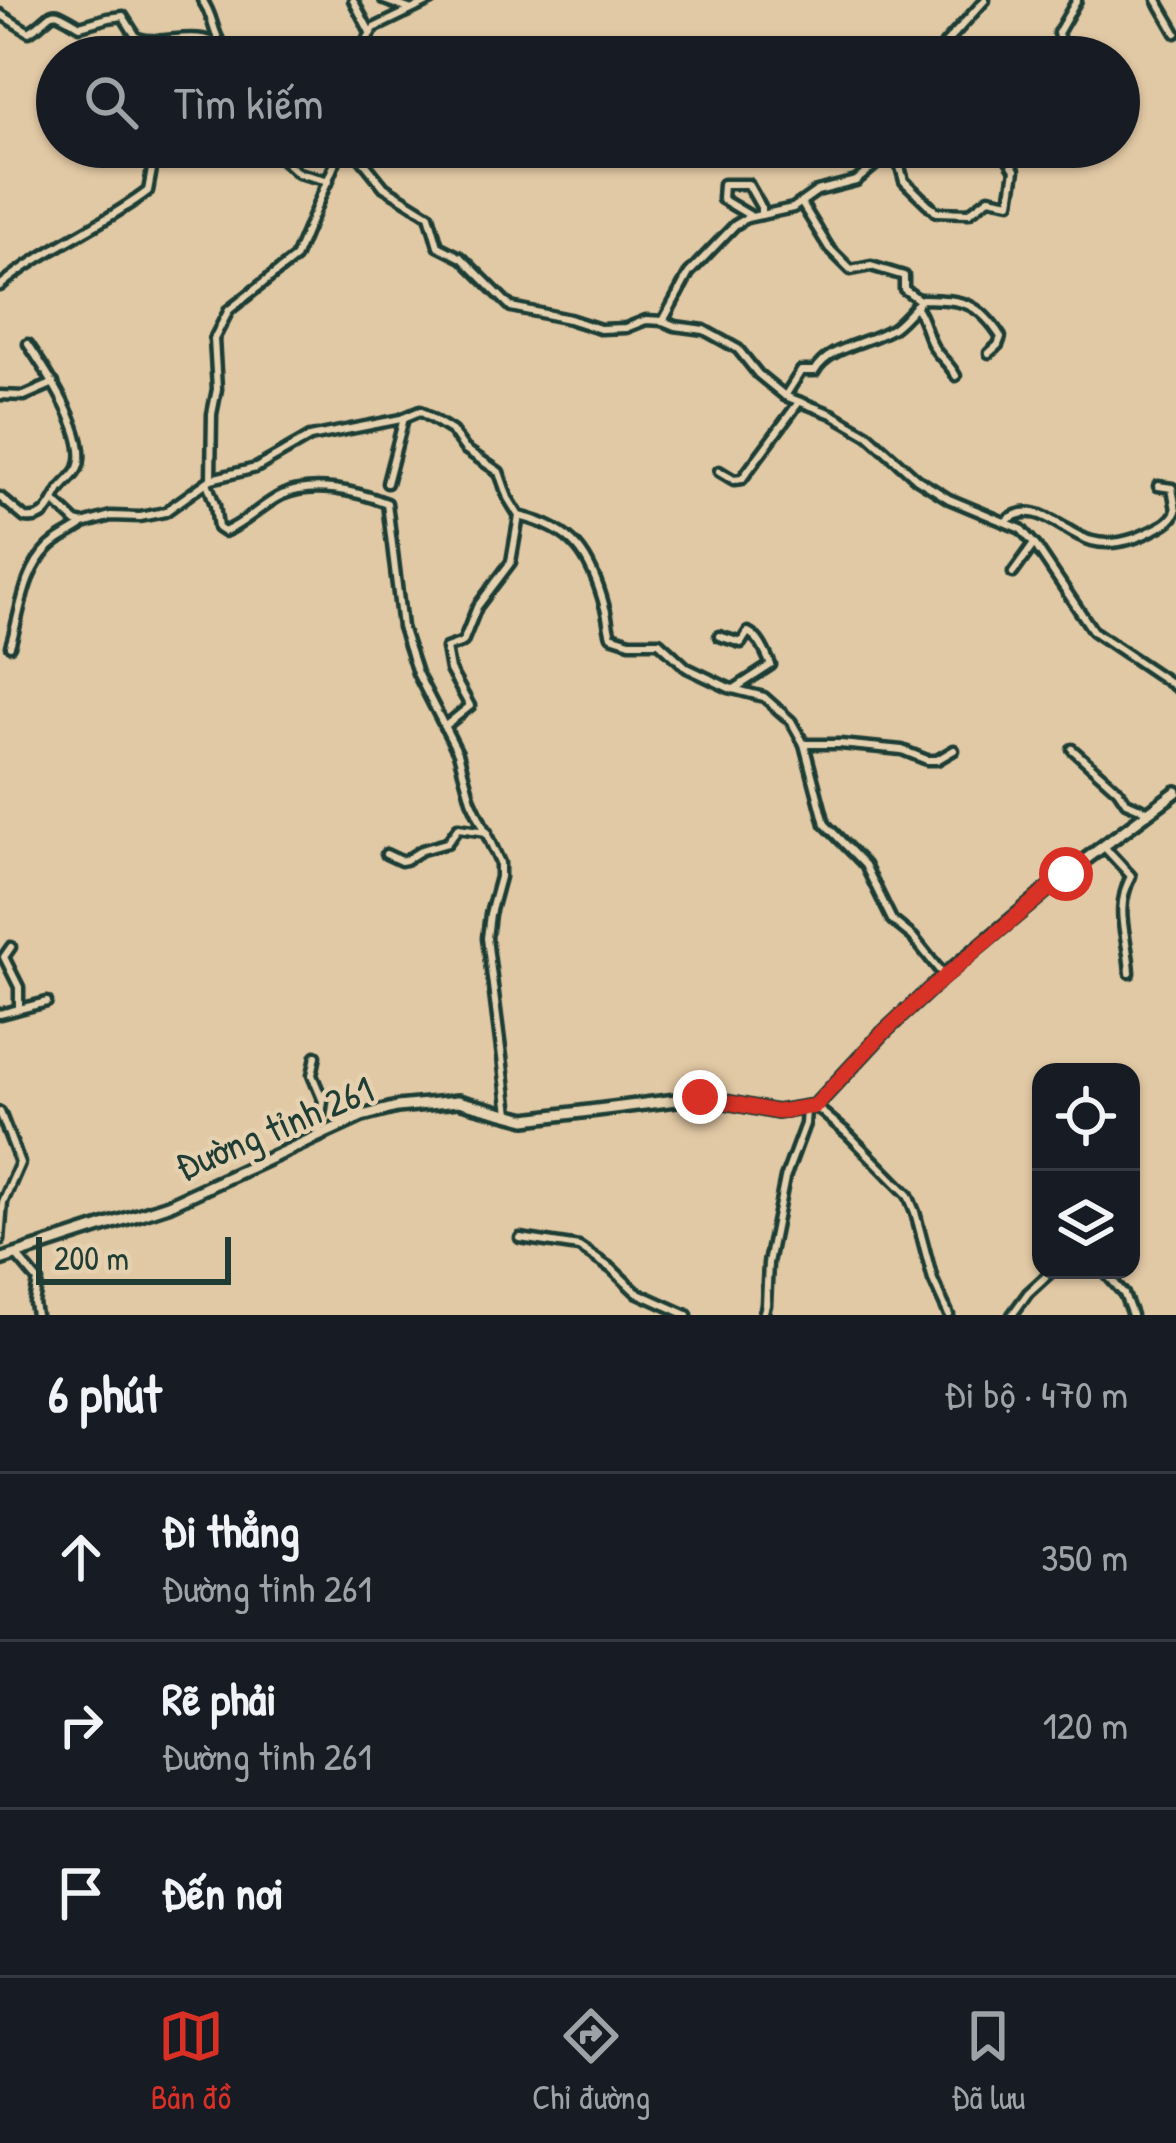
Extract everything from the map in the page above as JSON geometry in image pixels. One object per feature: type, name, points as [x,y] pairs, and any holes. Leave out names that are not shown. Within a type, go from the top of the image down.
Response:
[{"type":"main road","points":[[811,1107],[944,976],[1102,845],[1176,792]]},
{"type":"main road","name":"Đường tỉnh 261","points":[[0,1260],[168,1205],[369,1113],[410,1104],[458,1102],[534,1119],[700,1097],[777,1112],[811,1107]]},
{"type":"street","points":[[202,0],[212,14],[216,36]]},
{"type":"street","points":[[352,0],[370,32]]},
{"type":"street","points":[[384,0],[412,10]]},
{"type":"street","points":[[368,36],[378,25],[432,0]]},
{"type":"street","points":[[952,36],[985,0]]},
{"type":"street","points":[[1059,36],[1077,0]]},
{"type":"street","points":[[1156,0],[1176,33]]},
{"type":"street","points":[[0,14],[29,32],[51,14],[63,14],[79,26],[123,16],[138,36]]},
{"type":"street","points":[[0,286],[61,242],[108,220],[148,191],[152,168]]},
{"type":"street","points":[[292,168],[329,181]]},
{"type":"street","points":[[334,168],[296,258],[225,314],[214,339],[217,388],[209,481],[218,528],[224,532],[279,496],[312,488],[387,503],[400,620],[417,673],[458,753],[474,808],[500,863],[487,938],[509,1117]]},
{"type":"street","points":[[369,168],[389,191],[424,211],[438,246],[461,258],[511,307],[600,329],[626,328],[646,320],[704,330],[738,349],[785,396],[832,414],[868,435],[917,479],[949,499],[1022,529],[1093,631],[1176,687]]},
{"type":"street","points":[[663,321],[689,273],[735,225],[802,204],[824,188],[856,181],[872,168]]},
{"type":"street","points":[[901,168],[904,181],[930,209],[943,214],[969,213],[989,198],[1010,202],[1015,168]]},
{"type":"street","points":[[723,184],[748,184],[761,207],[756,216],[722,199],[723,184]]},
{"type":"street","points":[[802,204],[830,248],[851,270],[868,266],[904,275],[904,289],[917,303],[936,351],[956,376]]},
{"type":"street","points":[[785,396],[801,371],[814,370],[825,357],[891,329],[917,303],[958,300],[970,304],[1000,338],[989,353]]},
{"type":"street","points":[[0,497],[30,520],[40,517],[78,468],[80,453],[63,399],[28,344]]},
{"type":"street","points":[[0,395],[19,397],[54,383]]},
{"type":"street","points":[[719,471],[734,480],[742,478],[799,402]]},
{"type":"street","points":[[10,646],[38,562],[52,544],[83,524],[111,516],[165,512],[209,481],[256,468],[310,437],[404,418],[418,410],[452,431],[465,449],[501,475],[519,516],[511,562],[475,611],[463,642],[446,648],[450,670],[470,706],[445,727]]},
{"type":"street","points":[[387,482],[404,418]]},
{"type":"street","points":[[1006,521],[1016,514],[1034,513],[1087,540],[1116,542],[1143,535],[1173,519],[1172,488],[1158,486]]},
{"type":"street","points":[[55,502],[83,524]]},
{"type":"street","points":[[519,516],[538,520],[576,543],[596,576],[611,636],[659,642],[688,668],[773,703],[791,721],[804,744],[825,824],[865,865],[892,920],[913,937],[944,976]]},
{"type":"street","points":[[1013,573],[1034,544]]},
{"type":"street","points":[[719,636],[741,644],[750,632],[771,665],[734,689]]},
{"type":"street","points":[[804,744],[902,750],[927,760],[954,750]]},
{"type":"street","points":[[1072,749],[1126,802],[1148,812]]},
{"type":"street","points":[[386,854],[406,860],[447,843],[460,828],[487,832]]},
{"type":"street","points":[[1102,845],[1132,876],[1120,910],[1130,973]]},
{"type":"street","points":[[11,947],[4,957],[19,987],[19,1009]]},
{"type":"street","points":[[0,1014],[47,1002]]},
{"type":"street","points":[[316,1056],[312,1075],[323,1101],[318,1136]]},
{"type":"street","points":[[763,1315],[785,1178],[811,1107],[848,1134],[908,1195],[933,1280],[950,1315]]},
{"type":"street","points":[[0,1112],[20,1163],[3,1202],[0,1240]]},
{"type":"street","points":[[520,1238],[576,1246],[612,1269],[636,1292],[687,1315]]},
{"type":"street","points":[[16,1255],[38,1281],[36,1315]]},
{"type":"street","points":[[1012,1315],[1043,1279]]},
{"type":"street","points":[[1111,1279],[1124,1294],[1132,1315]]},
{"type":"route","points":[[700,1097],[777,1112],[815,1106],[925,994],[1066,874]]}]
